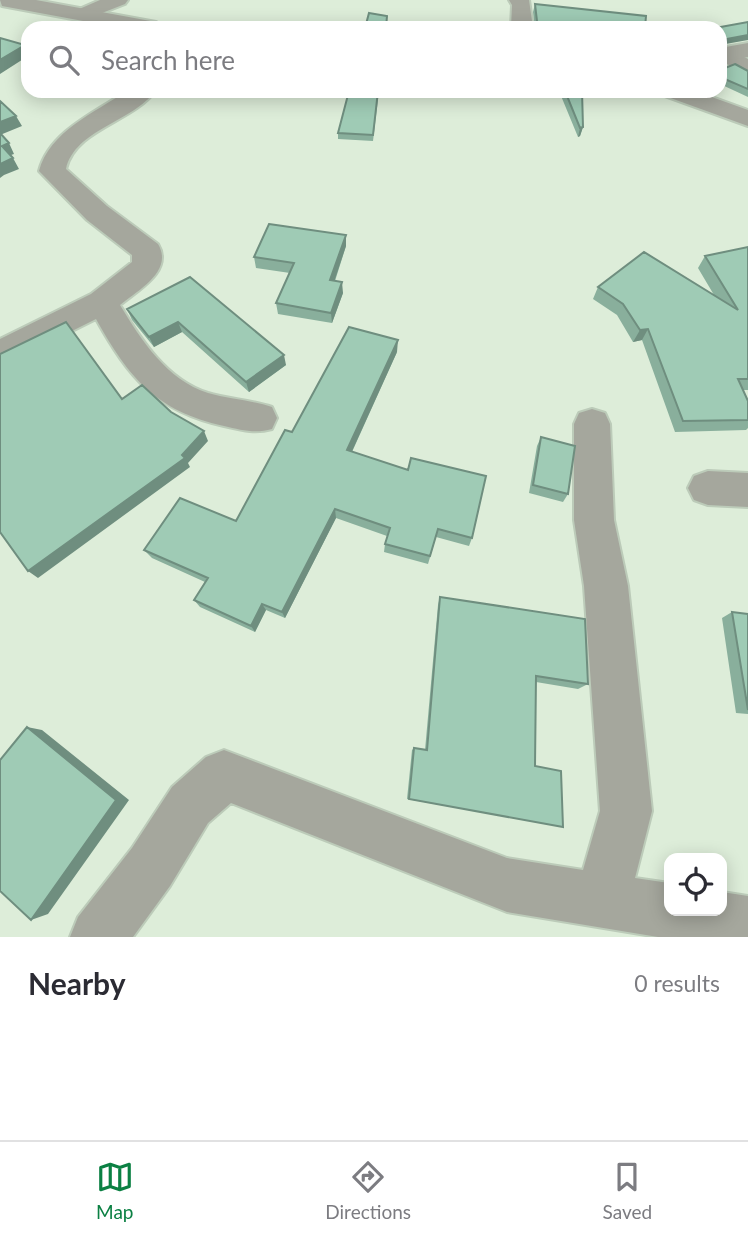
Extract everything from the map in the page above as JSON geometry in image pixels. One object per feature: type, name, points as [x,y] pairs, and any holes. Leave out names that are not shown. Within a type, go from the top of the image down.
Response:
[{"type":"street","points":[[2,0],[120,21]]},
{"type":"street","points":[[84,14],[118,0]]},
{"type":"street","points":[[519,0],[522,5],[522,21]]},
{"type":"street","points":[[731,53],[748,69]]},
{"type":"street","points":[[0,354],[102,302],[147,266],[147,251],[97,212],[52,171],[56,155],[75,137],[133,98]]},
{"type":"street","points":[[692,98],[748,119]]},
{"type":"street","points":[[102,302],[130,351],[162,383],[183,398],[200,405],[259,418]]},
{"type":"street","points":[[592,424],[593,509],[606,586],[626,811],[602,899]]},
{"type":"street","points":[[708,488],[748,489]]},
{"type":"street","points":[[98,937],[151,867],[190,805],[224,775],[507,886],[664,910]]},
{"type":"street","points":[[699,916],[748,924]]},
{"type":"building","points":[[535,4],[646,16],[646,21],[537,21]]},
{"type":"building","points":[[369,13],[387,16],[387,21],[367,21]]},
{"type":"building","points":[[748,22],[748,35],[727,39],[727,26]]},
{"type":"building","points":[[0,38],[21,44],[21,47],[0,60]]},
{"type":"building","points":[[735,64],[748,71],[748,89],[727,80],[727,67]]},
{"type":"building","points":[[347,98],[377,98],[373,135],[338,133]]},
{"type":"building","points":[[568,98],[582,98],[583,127],[580,128]]},
{"type":"building","points":[[0,101],[16,116],[0,122]]},
{"type":"building","points":[[0,133],[9,143],[2,146],[13,158],[0,164]]},
{"type":"building","points":[[269,224],[346,235],[330,280],[342,282],[331,313],[276,303],[294,263],[254,257]]},
{"type":"building","points":[[748,247],[748,379],[738,379],[748,401],[748,420],[683,421],[648,329],[640,330],[623,304],[598,287],[644,252],[738,310],[705,256]]},
{"type":"building","points":[[190,277],[284,355],[246,382],[178,322],[149,337],[127,309]]},
{"type":"building","points":[[66,322],[122,399],[142,385],[171,412],[204,431],[182,455],[185,458],[28,571],[0,532],[0,354]]},
{"type":"building","points":[[349,327],[398,340],[347,450],[408,470],[411,458],[486,476],[472,538],[438,529],[430,556],[385,544],[390,528],[335,509],[282,612],[262,604],[251,626],[194,600],[208,578],[144,550],[180,498],[236,521],[285,430],[292,432]]},
{"type":"building","points":[[541,437],[575,446],[568,494],[533,485]]},
{"type":"building","points":[[440,597],[585,619],[588,684],[536,676],[535,766],[561,771],[563,827],[409,799],[414,748],[427,750]]},
{"type":"building","points":[[732,612],[748,614],[748,710]]},
{"type":"building","points":[[27,727],[116,800],[31,920],[0,891],[0,760]]}]
